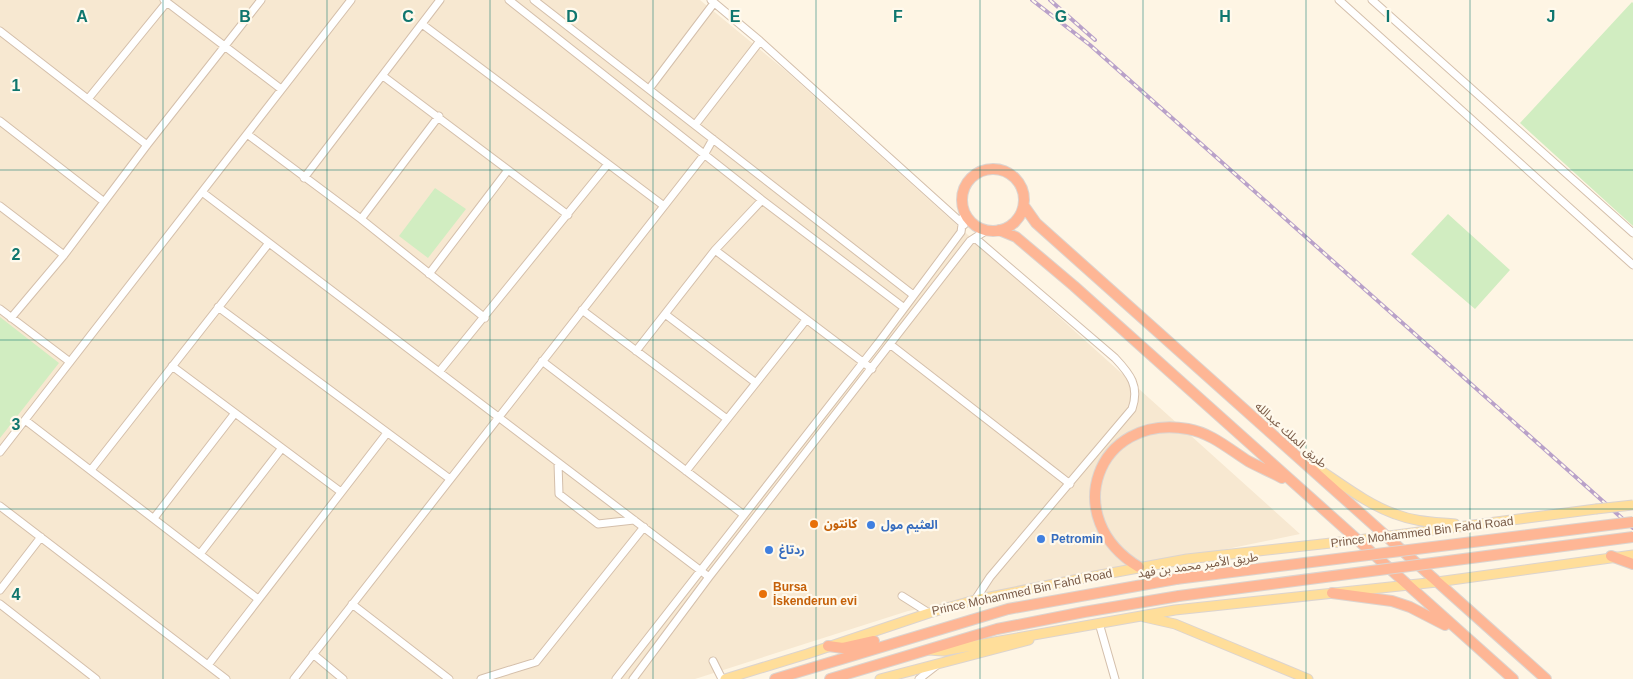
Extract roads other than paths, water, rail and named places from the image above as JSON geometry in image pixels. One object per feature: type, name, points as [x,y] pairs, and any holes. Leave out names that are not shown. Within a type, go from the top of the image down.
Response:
[{"type":"highway","points":[[999,230],[1015,222],[1024,206],[1022,188],[1015,177],[1005,171],[993,168],[981,170],[967,182],[962,200],[964,211],[976,226],[987,230],[999,230],[1016,237],[1513,679]]},
{"type":"highway","name":"طريق الملك عبدالله","points":[[1024,206],[1036,223],[1546,679]]},
{"type":"highway","points":[[1139,568],[1117,552],[1103,534],[1096,514],[1096,490],[1100,474],[1111,453],[1126,439],[1140,432],[1163,427],[1189,429],[1217,440],[1250,462],[1294,484]]},
{"type":"highway","name":"طريق الأمير محمد بن فهد","points":[[775,679],[892,642],[1008,609],[1176,579],[1633,522]]},
{"type":"highway","points":[[830,679],[921,650],[997,629],[1084,612],[1179,596],[1633,537]]},
{"type":"highway","points":[[1611,556],[1633,564]]},
{"type":"highway","points":[[1332,593],[1368,597],[1401,604],[1458,632]]},
{"type":"highway","points":[[828,646],[843,648],[873,642],[892,642]]},
{"type":"main road","points":[[1294,455],[1356,494],[1394,514],[1426,522],[1473,526]]},
{"type":"main road","name":"Prince Mohammed Bin Fahd Road","points":[[723,679],[929,612],[975,600],[1139,568],[1187,559],[1358,540],[1596,508],[1633,505]]},
{"type":"main road","points":[[921,650],[943,651],[1138,616],[1437,582],[1611,556],[1633,555]]},
{"type":"main road","points":[[1138,616],[1175,624],[1308,679]]},
{"type":"main road","points":[[880,679],[897,677],[941,662],[1099,623]]},
{"type":"street","points":[[11,318],[64,255],[147,145],[261,0]]},
{"type":"street","points":[[0,452],[350,0]]},
{"type":"street","points":[[304,178],[440,0]]},
{"type":"street","points":[[509,0],[762,200],[903,307]]},
{"type":"street","points":[[534,0],[912,294]]},
{"type":"street","points":[[1339,0],[1633,265]]},
{"type":"street","points":[[1372,0],[1633,233]]},
{"type":"street","points":[[88,99],[165,1],[281,89]]},
{"type":"street","points":[[649,89],[712,1],[760,41],[964,225]]},
{"type":"street","points":[[422,24],[664,206]]},
{"type":"street","points":[[0,31],[147,145]]},
{"type":"street","points":[[695,125],[760,41]]},
{"type":"street","points":[[382,76],[439,116],[568,215]]},
{"type":"street","points":[[361,218],[439,116]]},
{"type":"street","points":[[0,121],[104,201]]},
{"type":"street","points":[[247,134],[304,178],[361,218],[485,318]]},
{"type":"street","points":[[294,679],[664,206],[704,154],[713,139]]},
{"type":"street","points":[[439,372],[485,318],[608,164]]},
{"type":"street","points":[[429,274],[508,170]]},
{"type":"street","points":[[202,192],[709,577]]},
{"type":"street","points":[[636,351],[715,250],[762,200]]},
{"type":"street","points":[[0,206],[64,255]]},
{"type":"street","points":[[616,679],[863,362],[912,294],[961,232],[964,225],[964,211]]},
{"type":"street","points":[[633,679],[709,577],[872,370],[970,241],[987,230]]},
{"type":"street","points":[[975,238],[1115,358],[1130,374],[1136,392],[1132,409],[990,576],[975,600]]},
{"type":"street","points":[[91,470],[269,243]]},
{"type":"street","points":[[715,250],[872,370]]},
{"type":"street","points":[[218,307],[450,479]]},
{"type":"street","points":[[0,309],[70,362]]},
{"type":"street","points":[[582,310],[727,420]]},
{"type":"street","points":[[665,314],[756,383]]},
{"type":"street","points":[[686,471],[806,320]]},
{"type":"street","points":[[891,345],[1070,484]]},
{"type":"street","points":[[542,361],[744,515]]},
{"type":"street","points":[[172,366],[341,492]]},
{"type":"street","points":[[154,518],[235,413]]},
{"type":"street","points":[[25,420],[258,599]]},
{"type":"street","points":[[208,665],[387,433]]},
{"type":"street","points":[[200,554],[282,448]]},
{"type":"street","points":[[558,462],[560,494],[598,524],[634,520]]},
{"type":"street","points":[[0,506],[226,679]]},
{"type":"street","points":[[481,679],[536,662],[644,527]]},
{"type":"street","points":[[0,590],[41,537]]},
{"type":"street","points":[[902,596],[929,612]]},
{"type":"street","points":[[0,604],[96,679]]},
{"type":"street","points":[[352,604],[449,679]]},
{"type":"street","points":[[1099,623],[1115,679]]},
{"type":"street","points":[[313,654],[343,679]]},
{"type":"street","points":[[713,661],[723,679]]},
{"type":"street","points":[[919,679],[941,662]]},
{"type":"railway","points":[[1032,0],[1090,45],[1633,528]]},
{"type":"railway","points":[[1050,0],[1095,40]]},
{"type":"place","name":"كانتون","points":[[814,524]]},
{"type":"place","name":"العثيم مول","points":[[871,525]]},
{"type":"place","name":"Petromin","points":[[1041,539]]},
{"type":"place","name":"ردتاغ","points":[[769,550]]},
{"type":"place","name":"Bursa İskenderun evi","points":[[763,594]]}]
